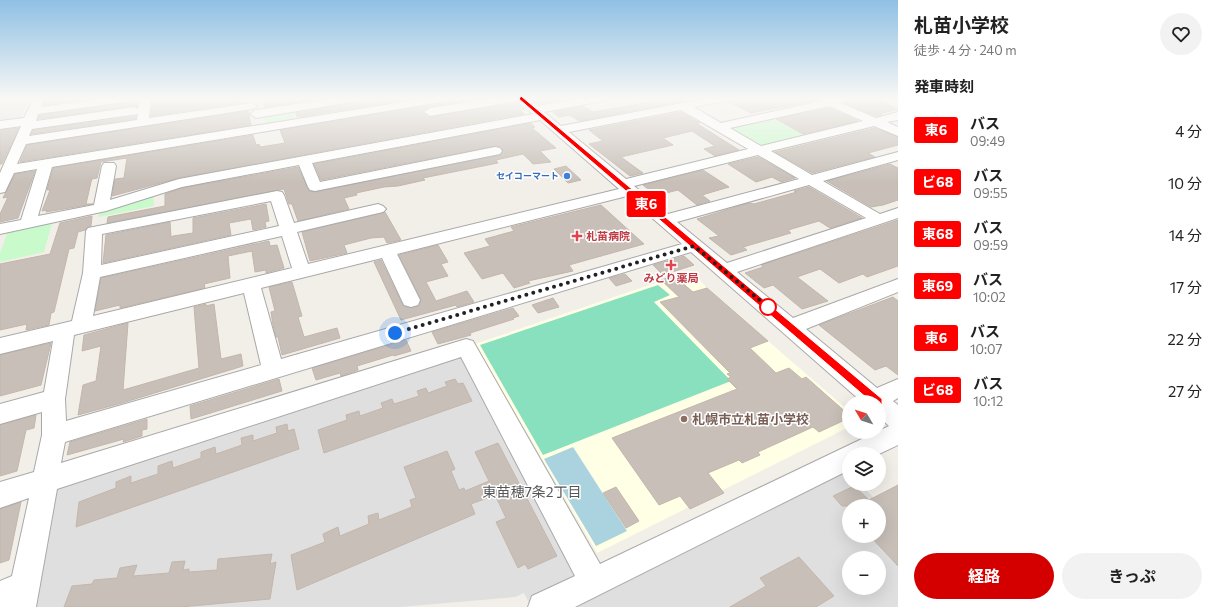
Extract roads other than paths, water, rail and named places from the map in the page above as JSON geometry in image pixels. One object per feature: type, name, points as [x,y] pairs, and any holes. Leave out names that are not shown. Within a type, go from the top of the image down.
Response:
[{"type":"street","points":[[0,189],[6,169],[28,126]]},
{"type":"street","points":[[21,141],[49,141],[92,130],[114,126]]},
{"type":"street","points":[[137,136],[140,126]]},
{"type":"street","points":[[261,126],[265,136]]},
{"type":"street","points":[[100,208],[104,167],[265,136],[299,126]]},
{"type":"street","points":[[316,132],[349,126]]},
{"type":"street","points":[[0,229],[100,208],[179,184],[481,126]]},
{"type":"street","points":[[555,126],[870,395]]},
{"type":"street","points":[[559,130],[578,126]]},
{"type":"street","points":[[0,346],[387,251],[859,126]]},
{"type":"street","points":[[886,126],[898,132]]},
{"type":"street","points":[[718,127],[878,219]]},
{"type":"street","points":[[474,128],[506,162]]},
{"type":"street","points":[[88,157],[92,130]]},
{"type":"street","points":[[6,169],[88,157],[214,130],[265,136]]},
{"type":"street","points":[[304,161],[315,187],[495,151]]},
{"type":"street","points":[[665,220],[898,156]]},
{"type":"street","points":[[28,224],[46,164]]},
{"type":"street","points":[[363,178],[370,191]]},
{"type":"street","points":[[15,596],[44,482],[54,434],[54,399],[73,328],[92,273],[94,231],[277,195],[302,272]]},
{"type":"street","points":[[92,273],[378,209]]},
{"type":"street","points":[[724,270],[898,213]]},
{"type":"street","points":[[54,434],[694,246]]},
{"type":"street","points":[[387,251],[411,300]]},
{"type":"street","points":[[251,284],[273,369]]},
{"type":"street","points":[[791,327],[898,285]]},
{"type":"street","points":[[0,495],[466,347],[594,581]]},
{"type":"street","points":[[886,395],[898,388]]},
{"type":"street","points":[[0,414],[54,399]]},
{"type":"street","points":[[886,409],[898,419]]},
{"type":"street","points":[[869,447],[898,433]]},
{"type":"street","points":[[543,607],[842,459]]},
{"type":"water","points":[[573,447],[627,531],[596,546],[544,459]]},
{"type":"place","name":"セイコーマート","points":[[567,176]]},
{"type":"place","name":"札苗病院","points":[[577,236]]},
{"type":"place","name":"みどり薬局","points":[[671,265]]},
{"type":"place","name":"札幌市立札苗小学校","points":[[684,419]]},
{"type":"district","name":"東苗穂7条2丁目","points":[[532,492]]}]
